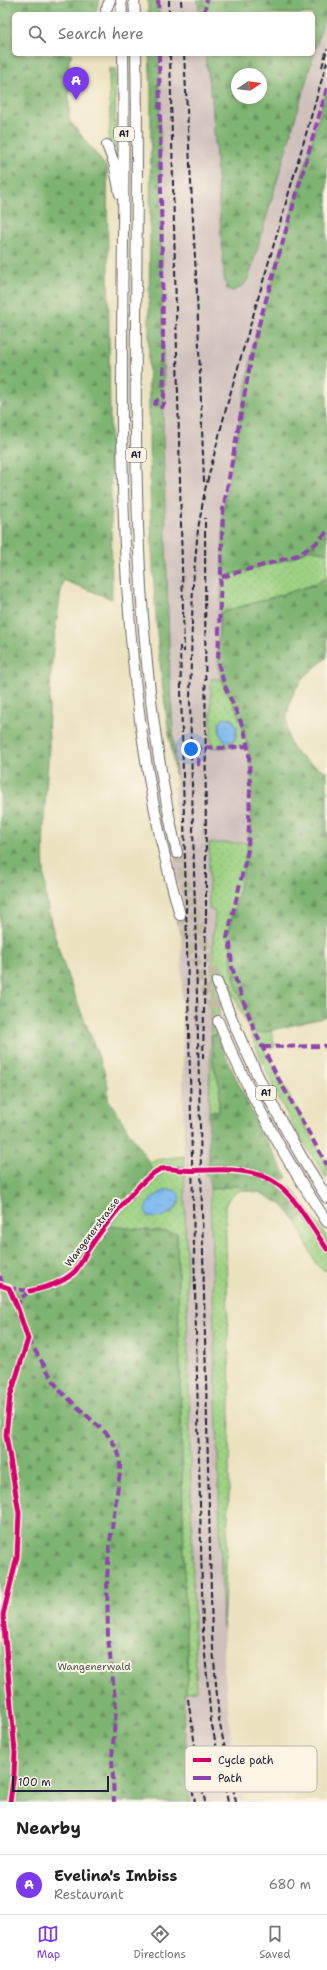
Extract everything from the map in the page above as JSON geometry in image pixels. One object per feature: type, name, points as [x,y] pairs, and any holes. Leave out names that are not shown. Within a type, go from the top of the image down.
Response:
[{"type":"highway","points":[[106,10],[110,0]]},
{"type":"highway","points":[[121,0],[122,12]]},
{"type":"highway","points":[[134,0],[135,12]]},
{"type":"highway","name":"A1","points":[[123,56],[123,478],[130,637],[139,718],[152,795],[165,859],[180,915]]},
{"type":"highway","name":"A1","points":[[136,56],[135,429],[139,567],[145,653],[152,716],[162,779],[177,853]]},
{"type":"highway","name":"A1","points":[[108,145],[115,169],[124,213]]},
{"type":"highway","name":"A1","points":[[217,982],[240,1039],[265,1091],[292,1141],[327,1198]]},
{"type":"highway","name":"A1","points":[[218,1021],[264,1117],[295,1172],[327,1222]]},
{"type":"street","name":"Wangenerstrasse","points":[[30,1291],[54,1285],[76,1270],[89,1248],[132,1194],[148,1177],[165,1168],[183,1170]]},
{"type":"street","points":[[205,1170],[245,1170],[261,1175],[279,1184],[289,1194],[327,1249]]},
{"type":"shaded area","points":[[158,0],[197,0],[200,12],[159,12]]},
{"type":"shaded area","points":[[327,9],[327,88],[258,328],[229,469],[222,518],[222,573],[218,654],[222,679],[211,680],[211,747],[248,746],[250,771],[249,843],[210,843],[209,909],[214,911],[215,916],[210,1038],[209,1163],[205,1167],[209,1178],[210,1213],[225,1213],[230,1393],[229,1496],[223,1659],[233,1746],[186,1746],[185,1692],[197,1690],[194,1637],[181,932],[177,927],[183,903],[173,869],[181,837],[174,802],[176,779],[170,680],[163,434],[164,403],[159,56],[205,56],[212,100],[224,277],[304,87],[313,56],[315,56],[315,50]]},
{"type":"shaded area","points":[[189,1792],[242,1792],[244,1802],[191,1802]]},
{"type":"green space","name":"Wangenerwald","points":[[0,0],[100,0],[96,12],[12,12],[12,56],[71,56],[69,60],[69,120],[107,168],[112,599],[63,580],[55,630],[50,681],[49,745],[43,851],[44,872],[49,914],[54,934],[60,954],[104,1071],[108,1086],[108,1099],[148,1161],[153,1174],[106,1226],[177,1233],[188,1680],[184,1702],[184,1725],[187,1746],[185,1746],[185,1792],[189,1792],[191,1802],[0,1802]]},
{"type":"green space","points":[[148,0],[158,0],[159,12],[148,12]]},
{"type":"green space","points":[[197,0],[327,0],[327,9],[315,50],[315,12],[200,12]]},
{"type":"green space","points":[[149,56],[159,56],[164,403],[163,434],[170,680],[176,779],[158,647],[152,539],[149,410],[151,89]]},
{"type":"green space","points":[[205,56],[313,56],[249,277],[243,286],[233,291],[227,289],[224,277],[212,100]]},
{"type":"green space","points":[[109,69],[115,69],[115,157],[108,140],[110,126]]},
{"type":"green space","points":[[327,88],[327,553],[310,549],[291,558],[222,577],[223,510],[253,348]]},
{"type":"green space","points":[[310,549],[327,553],[327,578],[310,586],[220,613],[222,577],[291,558]]},
{"type":"green space","points":[[327,578],[327,657],[306,676],[295,690],[289,706],[287,725],[290,743],[297,754],[327,772],[327,1017],[256,1034],[242,1002],[231,964],[231,948],[227,938],[244,866],[251,818],[252,793],[251,769],[244,730],[219,669],[218,645],[220,613],[310,586]]},
{"type":"green space","points":[[211,679],[222,679],[239,714],[248,746],[211,748]],"holes":[[[228,717],[232,719],[235,725],[236,738],[234,741],[225,742],[220,733],[219,724]]]},
{"type":"green space","points":[[209,843],[249,843],[244,873],[227,938],[231,948],[232,969],[239,994],[256,1034],[271,1031],[275,1047],[263,1048],[327,1165],[327,1179],[295,1129],[277,1095],[222,967],[219,967],[215,993],[220,1004],[216,1035],[212,1036],[213,1062],[220,1087],[219,1112],[209,1112],[213,938],[215,916],[214,911],[209,909]]},
{"type":"green space","points":[[212,1035],[216,1035],[259,1128],[287,1177],[279,1184],[304,1216],[296,1221],[281,1204],[261,1193],[245,1190],[238,1186],[210,1189],[209,1178],[205,1174],[205,1167],[209,1163],[209,1112],[219,1112],[220,1087],[213,1062]]},
{"type":"green space","points":[[184,1156],[194,1637],[197,1691],[185,1692],[188,1680],[177,1233],[106,1226],[153,1174],[148,1161]],"holes":[[[175,1190],[179,1197],[179,1203],[170,1214],[146,1209],[147,1205],[152,1199],[159,1194],[166,1191]]]},
{"type":"green space","points":[[238,1186],[245,1190],[232,1195],[225,1207],[230,1393],[229,1496],[223,1629],[210,1189]]},
{"type":"green space","points":[[291,1187],[327,1237],[327,1271],[321,1269],[316,1264],[296,1221],[304,1216],[286,1190]]},
{"type":"water","points":[[226,717],[232,719],[237,728],[235,739],[230,743],[224,741],[220,733],[220,722]]},
{"type":"water","points":[[167,1190],[175,1191],[179,1194],[178,1205],[167,1215],[149,1217],[145,1211],[150,1200]]},
{"type":"tunnel","points":[[177,853],[192,906],[217,982]]},
{"type":"tunnel","points":[[180,915],[218,1021]]},
{"type":"tunnel","points":[[183,1170],[205,1170]]},
{"type":"railway","points":[[169,0],[169,12]]},
{"type":"railway","points":[[181,0],[182,12]]},
{"type":"railway","points":[[322,67],[327,49]]},
{"type":"railway","points":[[170,56],[184,652]]},
{"type":"railway","points":[[184,56],[197,294],[204,482]]},
{"type":"railway","points":[[224,1746],[219,1720],[212,1636],[190,700],[193,584],[198,529],[205,490],[227,405],[327,62]]},
{"type":"railway","points":[[203,1059],[206,911],[205,518]]},
{"type":"railway","points":[[180,646],[203,1632],[211,1721],[216,1746]]},
{"type":"railway","points":[[188,1699],[195,1746]]},
{"type":"railway","points":[[193,1792],[195,1802]]},
{"type":"railway","points":[[203,1792],[205,1802]]},
{"type":"railway","points":[[226,1792],[228,1802]]},
{"type":"railway","points":[[234,1792],[236,1802]]},
{"type":"marked path","points":[[158,0],[159,12]]},
{"type":"marked path","points":[[204,12],[207,0]]},
{"type":"marked path","points":[[159,56],[164,397]]},
{"type":"marked path","points":[[327,88],[255,338],[223,510],[218,662],[224,684],[244,729],[249,753],[250,791],[248,850],[227,938],[230,944],[232,967],[256,1034],[278,1078],[327,1165]]},
{"type":"marked path","points":[[164,397],[164,403],[162,407],[158,407],[155,404],[156,401],[164,397]]},
{"type":"marked path","points":[[222,577],[298,555],[314,545],[327,532]]},
{"type":"marked path","points":[[198,766],[199,751],[201,747],[226,748],[248,746]]},
{"type":"marked path","points":[[263,1047],[327,1046]]},
{"type":"marked path","points":[[0,1276],[3,1286]]},
{"type":"marked path","points":[[8,1288],[30,1291]]},
{"type":"marked path","points":[[18,1308],[20,1299],[30,1291]]},
{"type":"marked path","points":[[28,1339],[59,1390],[108,1435],[117,1449],[120,1458],[120,1472],[109,1549],[107,1579],[108,1638],[116,1708],[112,1757],[114,1802]]},
{"type":"cycle path","points":[[30,1291],[57,1283],[75,1271],[96,1239],[133,1192],[153,1174],[164,1168],[179,1170],[234,1170],[254,1173],[269,1179],[282,1188],[293,1199],[327,1249]]},
{"type":"cycle path","points":[[0,1285],[9,1288],[28,1339],[10,1397],[6,1435],[19,1513],[17,1557],[3,1615],[15,1752],[10,1802]]},
{"type":"place","name":"Evelina's Imbiss","points":[[76,100]]}]
